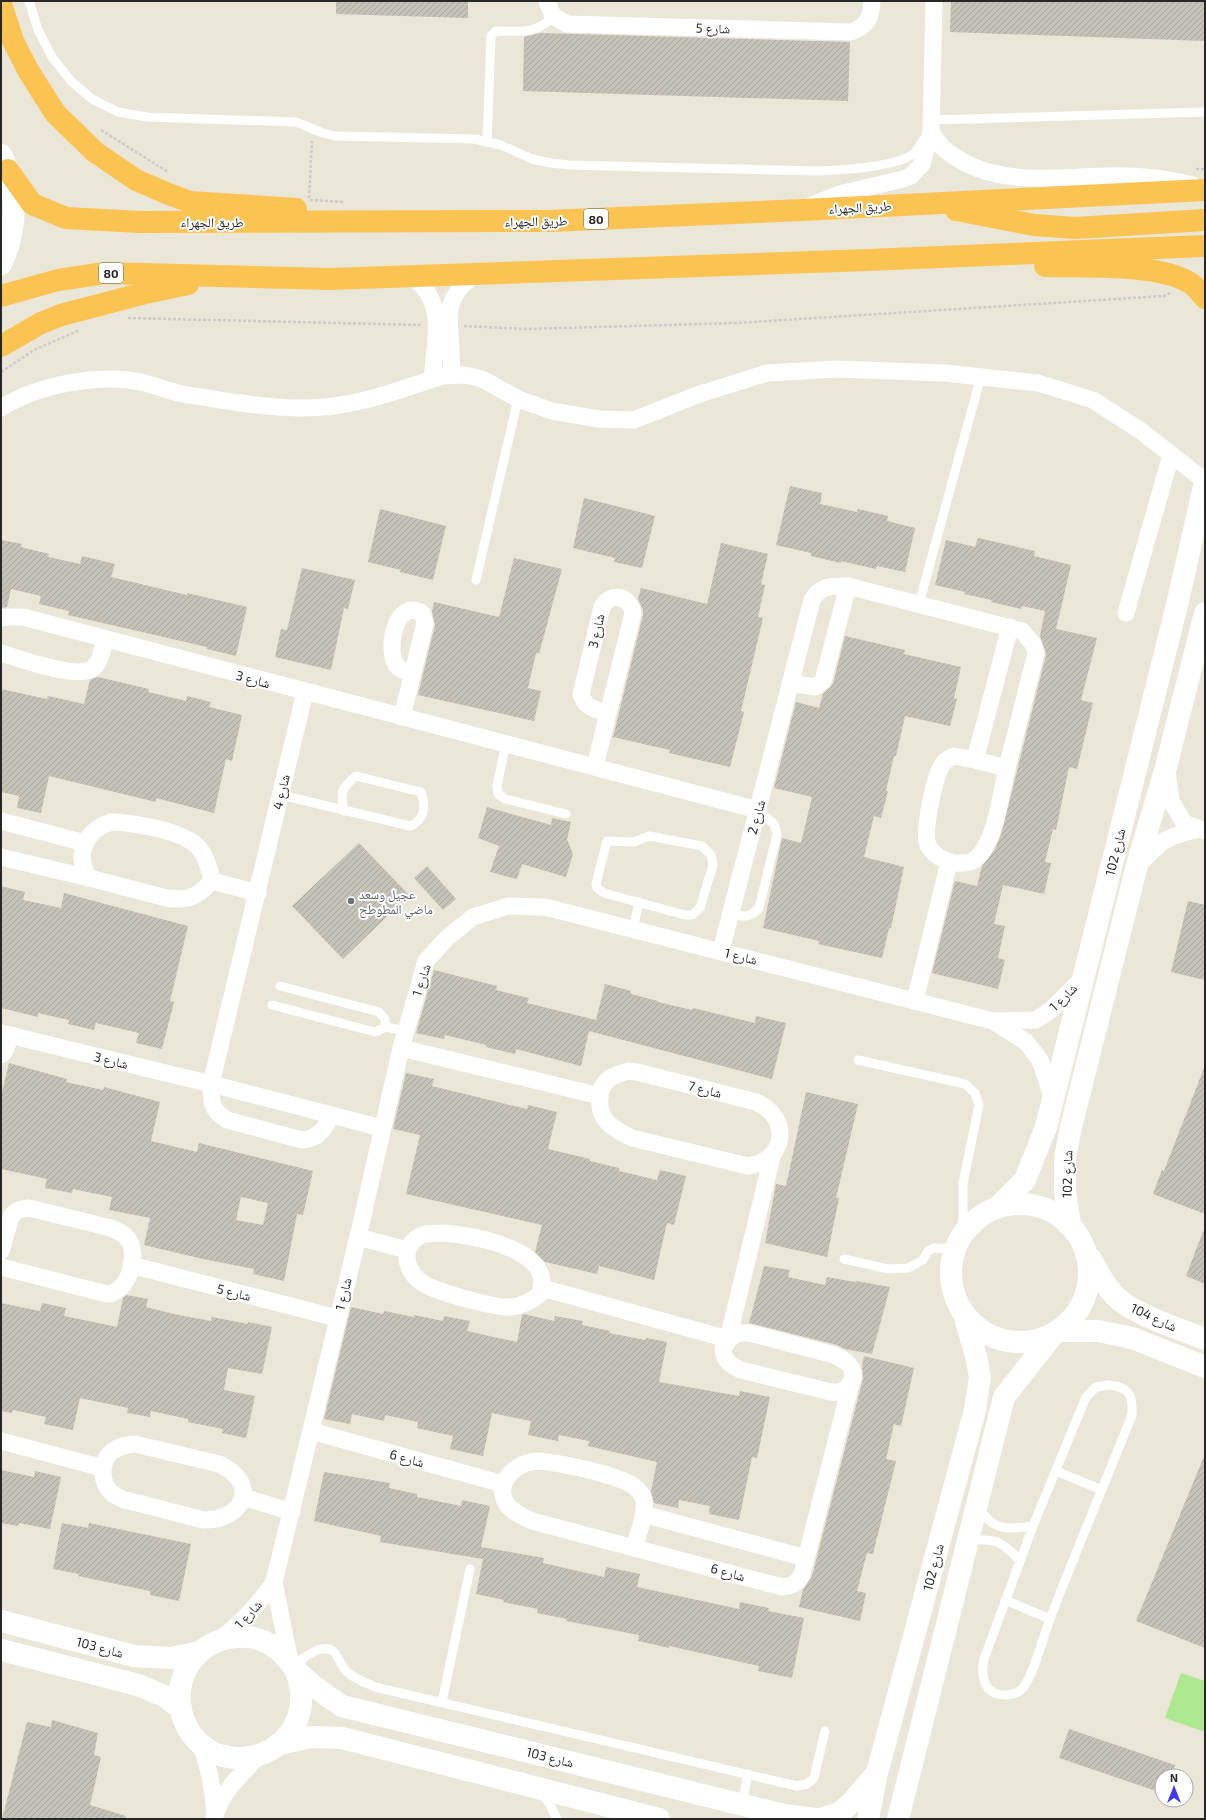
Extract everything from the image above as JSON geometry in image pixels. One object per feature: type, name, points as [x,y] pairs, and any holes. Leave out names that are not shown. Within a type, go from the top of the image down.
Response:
[{"type":"highway","points":[[1,4],[13,41],[29,72],[55,113],[95,152],[136,180],[190,202],[283,207],[396,222]]},
{"type":"highway","name":"طريق الجهراء","points":[[4,162],[32,204],[66,218],[140,222],[549,221],[802,210],[1205,189]]},
{"type":"highway","points":[[923,204],[1034,226],[1075,228],[1205,220]]},
{"type":"highway","name":"80","points":[[1,296],[58,280],[105,273],[330,279],[868,260],[1205,246]]},
{"type":"highway","points":[[868,260],[1154,270],[1174,275],[1198,291]]},
{"type":"highway","points":[[1,346],[42,323],[61,315],[145,293],[224,276]]},
{"type":"street","name":"شارع 5","points":[[550,9],[567,24],[851,32],[865,26],[869,20],[872,1]]},
{"type":"street","points":[[802,210],[839,194],[892,182],[911,176],[922,164],[931,126],[934,1]]},
{"type":"street","points":[[931,126],[942,148],[956,159],[986,172],[1038,179],[1133,176],[1160,179],[1205,189]]},
{"type":"street","name":"80","points":[[1,264],[8,250],[14,224],[14,196],[4,162]]},
{"type":"street","points":[[432,379],[443,325],[449,314],[454,297],[464,283],[478,274]]},
{"type":"street","points":[[409,276],[425,287],[430,294],[443,325],[452,374]]},
{"type":"street","points":[[1,408],[48,386],[116,378],[140,382],[177,392],[273,406],[300,408],[353,404],[380,398],[432,379],[452,374],[481,379],[518,399],[552,411],[599,419],[634,420],[697,396],[766,373],[837,368],[981,376],[1038,384],[1093,400],[1141,431],[1205,481]]},
{"type":"street","points":[[1126,613],[1171,455]]},
{"type":"street","name":"شارع 102","points":[[997,1208],[1025,1180],[1046,1127],[1199,536],[1205,481]]},
{"type":"street","name":"شارع 2","points":[[722,951],[812,600],[816,592],[830,586],[848,586],[1010,627],[1022,631],[1033,644],[1036,653],[991,836],[984,850],[972,861],[963,864],[948,862]]},
{"type":"street","points":[[792,682],[815,687],[823,681],[848,586]]},
{"type":"street","name":"شارع 3","points":[[596,766],[633,613],[630,603],[618,597],[608,599],[602,607],[582,694],[583,700],[587,706],[593,710],[608,714]]},
{"type":"street","name":"شارع 102","points":[[1070,1224],[1065,1192],[1065,1158],[1071,1127],[1137,865],[1166,767],[1205,612]]},
{"type":"street","name":"شارع 3","points":[[1,618],[23,617],[105,640],[596,766],[758,810]]},
{"type":"street","points":[[975,760],[1010,627]]},
{"type":"street","points":[[1,654],[68,672],[87,672],[94,668],[97,664],[105,640]]},
{"type":"street","points":[[402,717],[412,673]]},
{"type":"street","name":"شارع 4","points":[[211,1084],[305,692]]},
{"type":"street","points":[[915,1001],[948,862],[940,858],[928,845],[925,829],[942,765],[954,756],[1007,768]]},
{"type":"street","points":[[1166,767],[1171,801],[1184,823],[1202,830]]},
{"type":"street","points":[[1,821],[85,843]]},
{"type":"street","points":[[89,878],[83,869],[82,860],[85,843],[93,831],[100,826],[111,822],[125,823],[175,834],[197,847],[210,870],[212,881]]},
{"type":"street","points":[[1137,865],[1160,842],[1177,834],[1202,830]]},
{"type":"street","points":[[1,857],[167,898],[178,899],[196,896],[212,881]]},
{"type":"street","points":[[212,881],[258,893]]},
{"type":"street","name":"شارع 1","points":[[209,1646],[247,1617],[274,1582],[292,1512],[337,1318],[358,1237],[401,1048],[426,961],[447,938],[473,917],[508,906],[544,907],[993,1021],[1036,1020],[1052,1009],[1085,976]]},
{"type":"street","name":"شارع 1","points":[[993,1021],[1026,1042],[1040,1060],[1053,1099]]},
{"type":"street","name":"شارع 3","points":[[1,1055],[5,1051],[6,1034],[211,1084],[382,1128]]},
{"type":"street","points":[[401,1048],[600,1096],[602,1115],[607,1122],[618,1131],[632,1138],[748,1166],[759,1165],[772,1156]]},
{"type":"street","name":"شارع 7","points":[[600,1096],[605,1084],[610,1078],[628,1071],[637,1072],[756,1102],[768,1109],[778,1123],[780,1141],[772,1156],[728,1339]]},
{"type":"street","points":[[211,1084],[212,1104],[218,1114],[227,1120],[302,1140],[308,1140],[322,1132],[331,1116]]},
{"type":"street","points":[[898,1819],[938,1654],[969,1540],[1004,1397],[1057,1333],[1074,1318],[1084,1302],[1090,1283],[1090,1264],[1084,1245],[1070,1224],[1054,1212],[1036,1206],[1016,1204],[997,1208],[978,1218],[959,1241],[951,1266],[951,1283],[955,1299],[964,1314],[978,1328],[995,1338],[1015,1343],[1035,1342],[1057,1333]]},
{"type":"street","points":[[1,1252],[3,1233],[14,1212],[29,1208],[111,1228],[123,1233],[129,1239],[134,1253],[126,1283],[118,1291],[107,1294],[1,1267]]},
{"type":"street","points":[[436,1233],[459,1234],[506,1247],[526,1256],[537,1267],[541,1275],[542,1288],[539,1295],[531,1300],[512,1307],[494,1305],[433,1289],[421,1282],[410,1269],[407,1263],[407,1250],[414,1240],[422,1235],[436,1233]]},
{"type":"street","points":[[358,1237],[407,1250]]},
{"type":"street","name":"شارع 104","points":[[1084,1245],[1100,1278],[1117,1298],[1145,1315],[1205,1339]]},
{"type":"street","name":"شارع 5","points":[[131,1265],[337,1318]]},
{"type":"street","points":[[542,1288],[728,1339],[723,1349],[724,1357],[731,1365],[740,1370],[838,1393],[844,1390],[851,1383]]},
{"type":"street","name":"شارع 102","points":[[868,1819],[877,1773],[975,1410],[980,1377],[976,1356],[964,1314]]},
{"type":"street","name":"شارع 104","points":[[1057,1333],[1098,1330],[1132,1338],[1205,1367]]},
{"type":"street","name":"شارع 6","points":[[311,1431],[503,1484],[502,1492],[508,1505],[521,1516],[532,1521],[782,1587],[789,1586],[800,1580],[851,1383],[852,1375],[850,1366],[841,1358],[834,1355],[750,1333],[735,1334],[728,1339]]},
{"type":"street","points":[[1,1441],[103,1468]]},
{"type":"street","points":[[135,1444],[219,1464],[226,1468],[239,1480],[243,1488],[243,1497],[240,1505],[226,1517],[216,1520],[204,1520],[118,1498],[105,1484],[103,1468],[110,1453],[125,1445],[135,1444]]},
{"type":"street","points":[[503,1484],[508,1475],[520,1466],[529,1462],[544,1461],[619,1479],[631,1485],[643,1497],[643,1514],[634,1548]]},
{"type":"street","points":[[243,1497],[292,1512]]},
{"type":"street","points":[[643,1514],[806,1558]]},
{"type":"street","name":"شارع 1","points":[[274,1582],[293,1666]]},
{"type":"street","name":"شارع 103","points":[[1,1621],[134,1656],[171,1658],[209,1646]]},
{"type":"street","points":[[215,1816],[229,1788],[270,1749],[293,1729],[300,1710],[301,1690],[293,1666],[278,1649],[258,1639],[235,1637],[209,1646],[193,1659],[182,1678],[180,1699],[181,1710],[188,1728],[200,1743],[211,1750],[236,1758],[270,1749],[312,1737],[342,1738],[659,1819]]},
{"type":"street","points":[[912,1644],[922,1638],[933,1641],[938,1654]]},
{"type":"street","points":[[1,1650],[138,1685],[164,1696],[181,1710]]},
{"type":"street","name":"شارع 103","points":[[293,1666],[342,1706],[786,1817],[815,1819]]},
{"type":"street","points":[[200,1743],[212,1781],[215,1816]]},
{"type":"street","points":[[821,1819],[840,1813],[853,1801],[877,1773]]},
{"type":"lane","points":[[29,1],[38,30],[52,57],[70,81],[92,99],[118,112],[147,117],[290,122],[302,124],[335,136],[474,139],[501,145],[532,159],[551,163],[819,171],[867,167],[908,157],[915,153],[931,126],[1205,112]]},
{"type":"lane","points":[[487,141],[491,36],[496,31],[525,32],[533,30],[547,22],[550,9]]},
{"type":"lane","points":[[919,604],[981,376]]},
{"type":"lane","points":[[476,580],[518,399]]},
{"type":"lane","points":[[506,743],[497,786],[498,794],[505,799],[566,814]]},
{"type":"lane","points":[[280,795],[344,811],[410,826],[417,823],[424,813],[425,803],[421,792],[356,776],[345,784],[341,797],[344,811]]},
{"type":"lane","points":[[731,914],[745,917],[753,915],[759,908],[778,834],[774,824],[758,810]]},
{"type":"lane","points":[[652,836],[702,846],[710,854],[712,865],[700,908],[695,913],[685,915],[639,902],[604,893],[597,888],[596,884],[607,840],[634,842],[652,836]]},
{"type":"lane","points":[[633,929],[639,902]]},
{"type":"lane","points":[[280,986],[379,1012],[385,1019],[386,1028]]},
{"type":"lane","points":[[272,1005],[375,1032],[386,1028],[405,1032]]},
{"type":"lane","points":[[844,1259],[888,1269],[908,1268],[923,1260],[928,1251],[959,1241],[962,1183],[979,1105],[975,1093],[965,1084],[858,1060]]},
{"type":"lane","points":[[1109,1385],[1119,1386],[1126,1390],[1133,1400],[1132,1415],[1102,1490],[1050,1619],[1029,1676],[1022,1690],[1011,1695],[998,1694],[988,1689],[984,1679],[984,1659],[1033,1526],[1086,1397],[1096,1387],[1109,1385]]},
{"type":"lane","points":[[1056,1471],[1102,1490]]},
{"type":"lane","points":[[977,1506],[991,1524],[1014,1529],[1033,1526]]},
{"type":"lane","points":[[969,1540],[994,1540],[1004,1544],[1020,1561]]},
{"type":"lane","points":[[442,1702],[470,1569]]},
{"type":"lane","points":[[1005,1600],[1050,1619]]},
{"type":"lane","points":[[293,1666],[318,1650],[326,1649],[334,1652],[347,1671],[356,1678],[375,1687],[797,1786],[807,1784],[814,1778],[825,1731]]},
{"type":"lane","points":[[742,1805],[748,1774]]},
{"type":"lane","points":[[537,1787],[549,1803],[557,1819]]},
{"type":"path","points":[[309,200],[312,128]]},
{"type":"path","points":[[127,318],[443,325],[527,329],[736,323],[1164,296],[1198,291]]},
{"type":"path","points":[[1,372],[34,350],[83,329]]},
{"type":"green space","points":[[1181,1673],[1205,1681],[1205,1732],[1165,1718]]},
{"type":"building","points":[[336,1],[468,1],[468,18],[336,14]]},
{"type":"building","points":[[951,1],[1205,1],[1205,41],[950,32]]},
{"type":"building","points":[[540,33],[850,42],[848,101],[523,91],[524,37]]},
{"type":"building","points":[[790,486],[822,493],[820,504],[857,512],[858,509],[888,516],[887,521],[915,528],[905,572],[877,566],[876,569],[841,561],[841,563],[811,556],[811,553],[776,545]]},
{"type":"building","points":[[584,498],[655,516],[642,568],[614,562],[615,558],[573,548]]},
{"type":"building","points":[[380,509],[446,526],[433,580],[368,562]]},
{"type":"building","points":[[978,538],[1035,551],[1034,556],[1071,565],[1056,629],[1097,638],[1081,700],[1093,703],[1077,769],[1069,767],[1056,830],[1053,829],[1045,862],[1051,863],[1044,894],[1003,885],[994,924],[1005,926],[998,958],[1005,960],[998,989],[932,973],[955,881],[977,886],[982,866],[995,849],[1001,835],[1046,655],[1040,636],[1045,611],[1022,606],[1021,609],[991,602],[992,600],[964,594],[965,592],[935,585],[946,540],[975,547]]},
{"type":"building","points":[[1,540],[22,544],[21,547],[49,554],[48,557],[80,564],[82,556],[115,564],[111,577],[187,595],[187,593],[247,607],[236,656],[207,649],[207,647],[68,615],[69,611],[39,604],[41,596],[11,589],[7,607],[1,608]]},
{"type":"building","points":[[721,543],[768,554],[761,584],[765,585],[758,617],[763,618],[741,711],[744,712],[730,767],[669,753],[670,750],[613,737],[643,615],[643,610],[638,599],[641,588],[707,604]]},
{"type":"building","points":[[514,558],[562,569],[539,654],[536,653],[528,688],[541,691],[534,721],[418,695],[435,625],[432,612],[434,602],[499,617]]},
{"type":"building","points":[[302,568],[355,580],[348,609],[344,608],[331,670],[275,657],[281,629],[287,630]]},
{"type":"building","points":[[845,636],[905,650],[904,654],[961,667],[954,698],[957,699],[950,726],[905,716],[896,756],[894,756],[886,791],[888,791],[881,818],[874,816],[864,857],[904,867],[891,928],[889,928],[882,958],[818,944],[819,941],[763,928],[782,838],[801,843],[812,797],[774,788],[796,702],[819,708],[823,694],[833,684]]},
{"type":"building","points":[[98,677],[149,689],[148,692],[186,701],[187,696],[211,702],[209,707],[242,715],[232,761],[226,759],[214,813],[156,798],[156,802],[49,776],[41,813],[17,808],[19,796],[1,792],[1,689],[47,699],[48,696],[84,704],[90,680]]},
{"type":"building","points":[[487,807],[551,825],[552,818],[571,822],[567,839],[573,854],[566,877],[522,864],[517,879],[490,872],[499,846],[478,838]]},
{"type":"building","name":"عجيل وسعد ماضي المطوطح","points":[[359,843],[409,895],[343,959],[292,906]]},
{"type":"building","points":[[427,866],[456,899],[443,910],[414,878]]},
{"type":"building","points":[[1,886],[25,892],[23,900],[61,908],[64,893],[188,926],[170,1001],[174,1002],[162,1049],[136,1043],[139,1033],[96,1023],[94,1030],[68,1024],[69,1020],[38,1013],[38,1017],[1,1008]]},
{"type":"building","points":[[1188,901],[1205,905],[1205,980],[1171,972]]},
{"type":"building","points":[[434,970],[497,986],[496,990],[529,998],[527,1003],[596,1020],[605,984],[631,991],[631,994],[692,1010],[693,1008],[755,1023],[756,1016],[786,1023],[772,1079],[589,1031],[581,1066],[516,1049],[515,1054],[445,1035],[444,1039],[416,1033]]},
{"type":"building","points":[[9,1063],[67,1079],[66,1082],[103,1090],[104,1087],[160,1102],[151,1141],[197,1152],[199,1143],[313,1171],[303,1215],[297,1214],[284,1281],[253,1274],[254,1269],[144,1245],[150,1218],[109,1210],[112,1197],[73,1189],[72,1193],[45,1188],[47,1179],[1,1169],[1,1096]],"holes":[[[241,1197],[268,1203],[263,1225],[236,1220]]]},
{"type":"building","points":[[1204,1068],[1205,1214],[1153,1194],[1162,1170],[1164,1171]]},
{"type":"building","points":[[406,1073],[434,1079],[432,1086],[527,1109],[528,1105],[557,1112],[548,1149],[590,1159],[590,1161],[619,1168],[619,1171],[657,1180],[660,1170],[686,1176],[674,1225],[667,1223],[654,1280],[599,1266],[597,1274],[545,1262],[535,1252],[542,1225],[406,1194],[420,1135],[393,1129]]},
{"type":"building","points":[[806,1092],[858,1104],[836,1198],[839,1198],[827,1257],[765,1243],[776,1184],[786,1186]]},
{"type":"building","points":[[1204,1229],[1205,1230],[1205,1284],[1186,1276]]},
{"type":"building","points":[[764,1266],[790,1270],[788,1277],[825,1285],[827,1277],[890,1287],[872,1354],[845,1349],[837,1345],[749,1323]]},
{"type":"building","points":[[127,1295],[148,1299],[146,1307],[174,1314],[211,1321],[212,1317],[272,1327],[262,1374],[228,1368],[224,1390],[255,1396],[246,1438],[222,1433],[223,1429],[188,1422],[188,1419],[151,1411],[150,1417],[127,1413],[128,1408],[80,1398],[73,1430],[44,1424],[46,1417],[13,1410],[12,1413],[1,1411],[1,1303],[40,1311],[42,1303],[66,1308],[64,1316],[117,1327],[123,1298]]},
{"type":"building","points":[[351,1307],[383,1314],[384,1311],[443,1321],[444,1316],[470,1321],[467,1331],[517,1342],[522,1315],[524,1314],[554,1321],[555,1316],[583,1321],[582,1325],[610,1331],[609,1333],[645,1340],[646,1338],[667,1342],[659,1382],[739,1396],[740,1391],[770,1397],[757,1458],[752,1457],[739,1520],[709,1514],[710,1506],[679,1500],[678,1508],[654,1503],[651,1491],[657,1462],[588,1446],[589,1441],[559,1435],[558,1441],[528,1435],[531,1421],[492,1413],[483,1456],[450,1449],[453,1436],[417,1428],[418,1422],[385,1415],[384,1421],[352,1414],[350,1424],[324,1419]]},
{"type":"building","points":[[864,1356],[914,1368],[901,1426],[894,1424],[886,1459],[896,1461],[873,1554],[867,1553],[857,1591],[866,1593],[860,1621],[799,1607],[803,1590],[812,1576],[863,1379],[862,1367]]},
{"type":"building","points":[[1205,1454],[1205,1648],[1136,1621]]},
{"type":"building","points":[[1,1470],[34,1477],[35,1471],[61,1477],[50,1529],[19,1523],[18,1526],[1,1523]]},
{"type":"building","points":[[324,1472],[390,1483],[389,1488],[417,1494],[417,1497],[461,1506],[462,1500],[490,1506],[481,1547],[544,1558],[543,1563],[604,1577],[606,1567],[640,1574],[637,1587],[739,1609],[740,1602],[769,1608],[768,1611],[804,1618],[792,1678],[758,1671],[759,1666],[669,1646],[669,1648],[638,1641],[639,1635],[566,1621],[567,1619],[537,1613],[538,1609],[503,1602],[504,1600],[476,1594],[483,1559],[380,1542],[381,1536],[314,1521]]},
{"type":"building","points":[[62,1523],[88,1528],[89,1523],[191,1544],[179,1601],[150,1595],[150,1591],[78,1576],[79,1574],[53,1569]]},
{"type":"building","points":[[52,1720],[98,1733],[94,1755],[101,1757],[90,1805],[126,1816],[126,1819],[2,1819],[27,1722],[51,1727]]},
{"type":"building","points":[[1069,1729],[1175,1765],[1174,1768],[1154,1768],[1154,1790],[1059,1758]]},
{"type":"place","name":"عجيل وسعد ماضي المطوطح","points":[[351,901]]}]
